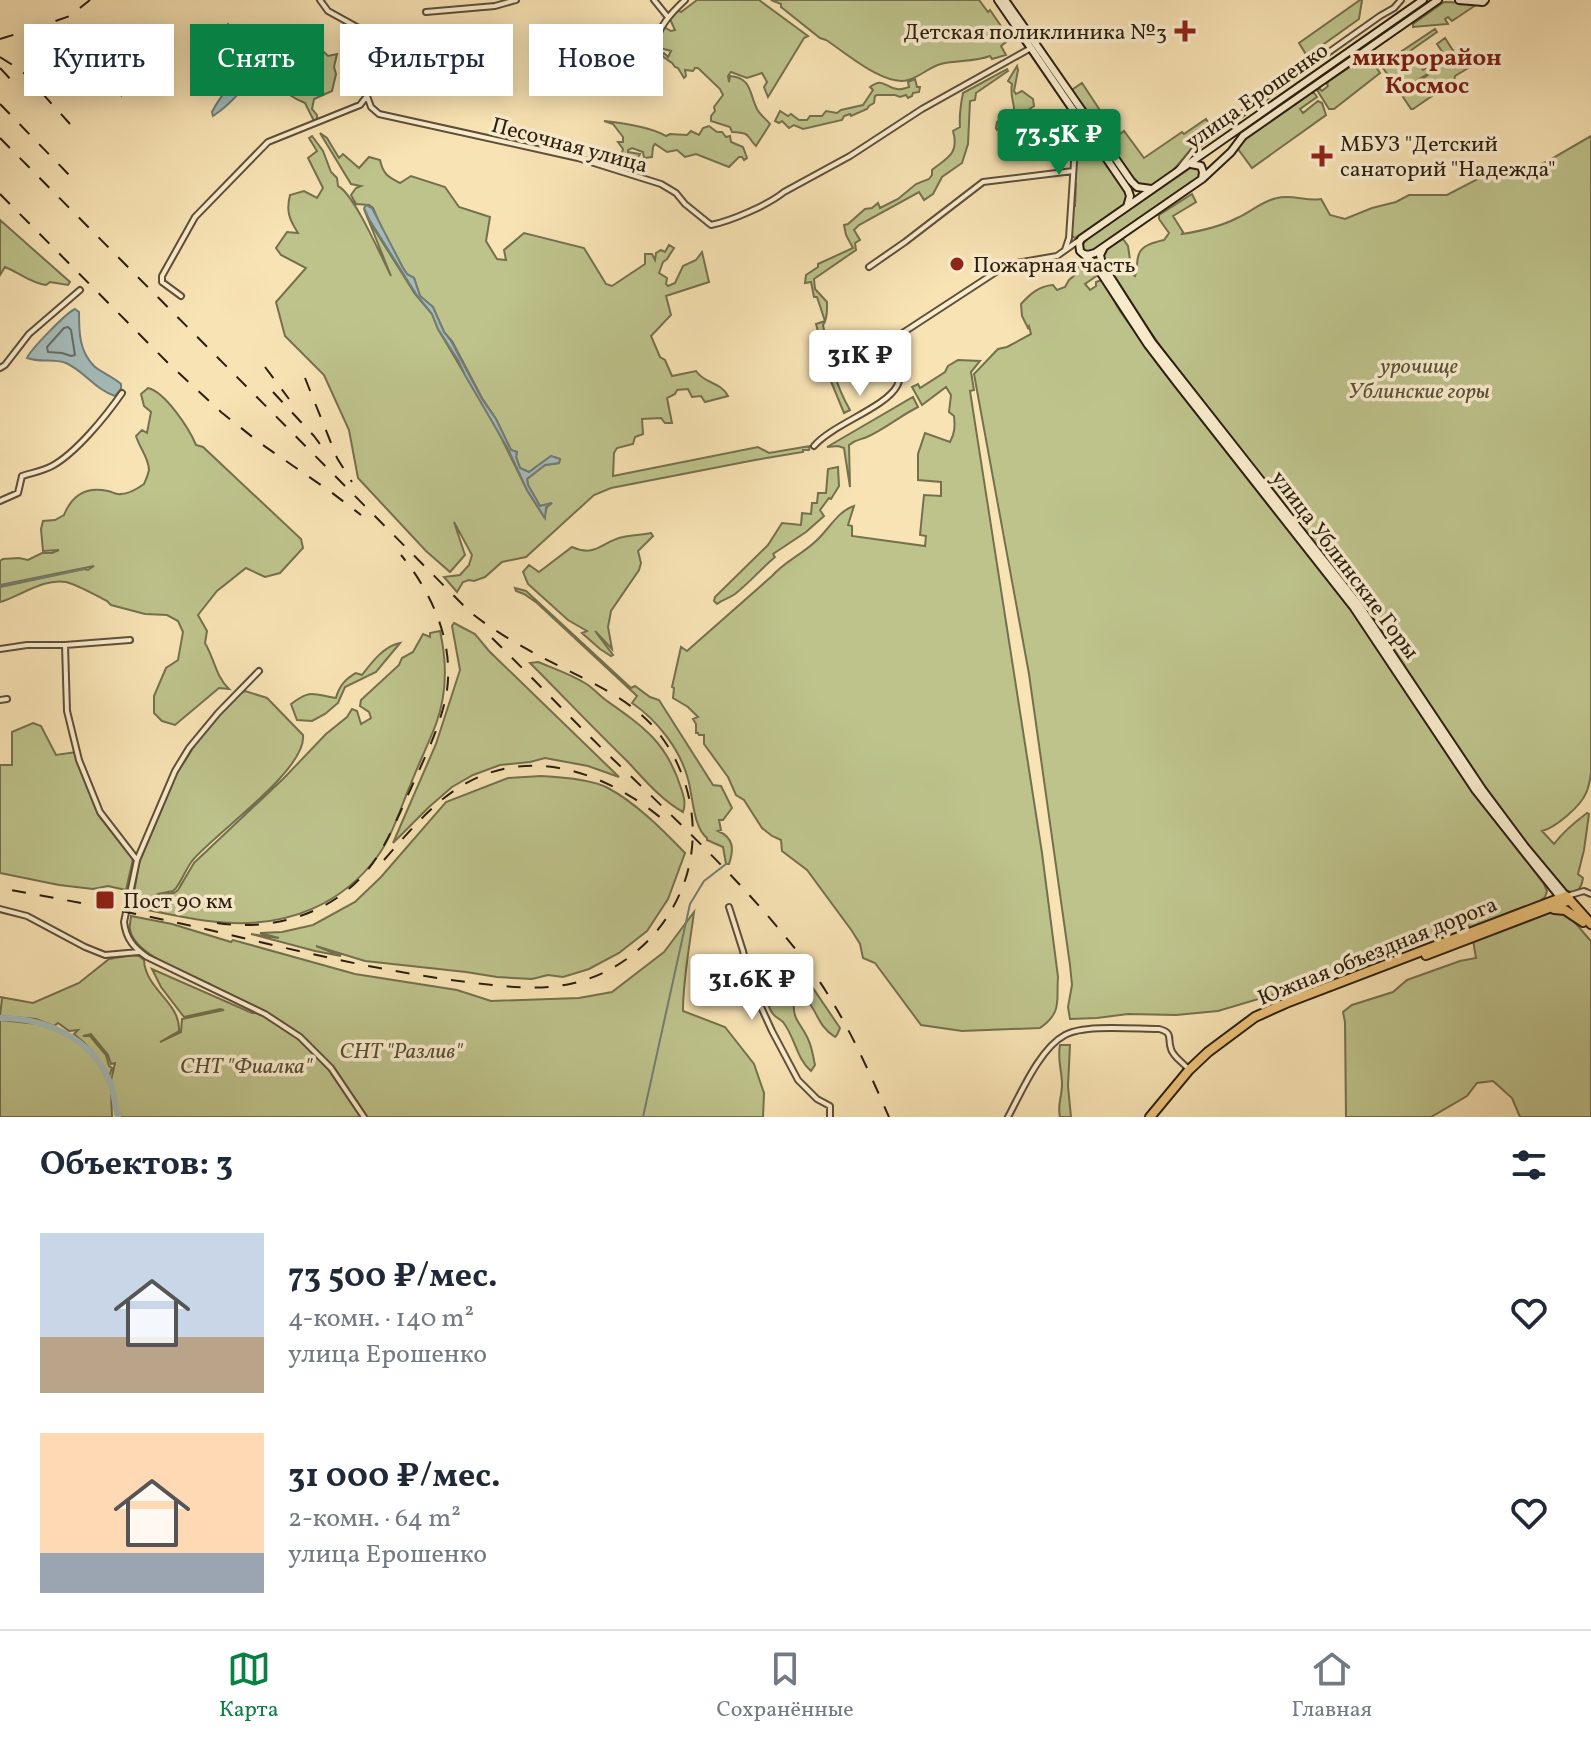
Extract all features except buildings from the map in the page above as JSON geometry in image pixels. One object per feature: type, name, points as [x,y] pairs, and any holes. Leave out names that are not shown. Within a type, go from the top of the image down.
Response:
[{"type":"main road","points":[[998,0],[1133,184],[1142,189],[1155,188]]},
{"type":"main road","points":[[1005,0],[1022,30]]},
{"type":"main road","name":"улица Ерошенко","points":[[1081,239],[1423,0]]},
{"type":"main road","name":"улица Ерошенко","points":[[1082,252],[1091,255],[1202,179],[1243,136],[1438,0]]},
{"type":"main road","points":[[1459,0],[1484,1]]},
{"type":"main road","points":[[1034,46],[1128,190],[1127,207]]},
{"type":"main road","name":"улица Ерошенко","points":[[1189,165],[1201,166],[1202,179]]},
{"type":"main road","points":[[1081,239],[1082,252]]},
{"type":"main road","name":"улица Ублинские Горы","points":[[1104,247],[1100,255],[1102,264],[1152,342],[1359,605],[1482,789],[1544,875]]},
{"type":"main road","name":"улица Ублинские Горы","points":[[1082,252],[1095,264],[1177,383],[1354,608],[1476,791],[1544,875],[1567,898],[1591,932]]},
{"type":"main road","points":[[1539,908],[1548,893],[1544,875]]},
{"type":"main road","name":"Южная объездная дорога","points":[[1150,1117],[1190,1072],[1254,1024],[1567,898]]},
{"type":"main road","points":[[1539,908],[1569,911],[1587,923]]},
{"type":"main road","name":"Южная объездная дорога","points":[[1156,1117],[1190,1072]]},
{"type":"street","points":[[320,0],[328,11],[350,24]]},
{"type":"street","points":[[654,0],[668,17]]},
{"type":"street","points":[[663,26],[685,0]]},
{"type":"street","name":"улица Ерошенко","points":[[1175,174],[1199,144],[1394,8],[1401,0]]},
{"type":"street","points":[[426,12],[495,6],[515,1]]},
{"type":"street","name":"Песочная улица","points":[[367,96],[371,107],[389,117],[578,158],[661,184],[676,193],[711,225],[730,220],[777,198],[922,109],[1034,46]]},
{"type":"street","points":[[181,296],[162,282],[162,276],[195,217],[268,142],[360,105],[367,96]]},
{"type":"street","points":[[1064,251],[1069,238],[1077,114]]},
{"type":"street","points":[[869,267],[983,182],[1073,171]]},
{"type":"street","points":[[1069,238],[1081,239]]},
{"type":"street","points":[[1069,238],[1082,252]]},
{"type":"street","name":"улица Ерошенко","points":[[814,446],[889,396],[897,386],[900,372],[895,342],[898,336],[1006,266],[1057,256],[1081,239]]},
{"type":"street","points":[[0,368],[29,334],[80,290]]},
{"type":"street","points":[[0,501],[18,493],[22,476],[51,466],[69,454],[122,393]]},
{"type":"street","points":[[0,649],[130,640]]},
{"type":"street","points":[[65,645],[67,711],[79,760],[100,812],[137,860]]},
{"type":"street","points":[[259,671],[218,713],[189,748],[175,771],[137,860],[124,922],[126,936],[140,952],[265,1014],[300,1037],[331,1068],[364,1117]]},
{"type":"street","points":[[0,700],[7,699]]},
{"type":"street","points":[[1567,898],[1584,891],[1591,894]]},
{"type":"street","points":[[729,907],[751,985],[772,1031],[798,1080],[817,1099],[830,1106],[830,1117]]},
{"type":"street","points":[[0,909],[27,916],[105,955],[140,952]]},
{"type":"street","points":[[1008,1117],[1045,1053],[1060,1037],[1075,1031],[1164,1030],[1170,1038],[1172,1053],[1190,1072]]},
{"type":"green space","points":[[697,0],[759,0],[808,36],[768,97],[764,87],[767,82],[762,73],[747,78],[731,72],[728,76],[729,82],[730,76],[746,83],[758,111],[770,124],[756,146],[745,134],[732,132],[730,127],[711,121],[714,107],[723,95],[720,89],[698,68],[685,70],[684,78],[678,68],[663,57],[664,53],[668,57],[671,51],[663,49],[663,29],[675,30],[669,17],[677,10],[681,12]]},
{"type":"green space","points":[[771,0],[979,0],[1010,39],[1001,46],[1006,55],[941,64],[912,79],[898,81],[865,67],[820,38],[781,4]]},
{"type":"green space","points":[[1360,0],[1359,19],[1307,56],[1299,43]]},
{"type":"green space","points":[[1444,2],[1476,5],[1452,21],[1448,17],[1445,19],[1448,24],[1413,27],[1413,24]]},
{"type":"green space","points":[[1435,29],[1437,32],[1410,51],[1423,70],[1445,56],[1437,44],[1445,38],[1454,52],[1446,58],[1447,62],[1468,68],[1411,109],[1401,94],[1439,67],[1399,91],[1381,65]]},
{"type":"green space","points":[[324,52],[328,56],[337,54],[332,91],[324,95]]},
{"type":"green space","points":[[1368,55],[1380,73],[1334,109],[1329,109],[1317,90],[1322,91],[1329,81]]},
{"type":"green space","points":[[1017,66],[1014,91],[1016,94],[1022,91],[1033,99],[1034,106],[1022,122],[1024,130],[1006,126],[997,130],[997,122],[1012,118],[1014,114],[1012,84],[1008,81]]},
{"type":"green space","points":[[1007,69],[976,93],[975,100],[970,101],[968,144],[962,163],[942,177],[933,194],[924,200],[919,192],[859,225],[854,230],[860,240],[855,243],[856,250],[814,279],[815,289],[827,302],[825,323],[823,325],[836,379],[850,410],[844,413],[830,379],[816,324],[825,321],[811,282],[805,283],[806,275],[818,264],[853,248],[844,225],[865,209],[878,203],[880,208],[929,179],[932,170],[953,151],[953,131],[960,127],[963,93]]},
{"type":"green space","points":[[915,79],[917,87],[920,87],[919,92],[912,96],[877,95],[867,109],[844,116],[842,120],[803,129],[794,125],[789,128],[782,121],[775,121],[780,111],[799,120],[822,116],[826,111],[837,113],[863,105],[874,84],[901,89],[909,87],[908,82]]},
{"type":"green space","points":[[1082,83],[1115,133],[1108,138],[1104,138],[1073,92]]},
{"type":"green space","points":[[1311,93],[1317,97],[1300,109],[1303,113],[1318,101],[1322,103],[1326,115],[1252,168],[1238,149],[1239,144]]},
{"type":"green space","points":[[292,96],[321,96],[314,99],[312,109],[317,121],[314,121],[305,103]]},
{"type":"green space","points":[[1206,119],[1212,132],[1197,140],[1198,143],[1170,173],[1154,184],[1145,186],[1136,183],[1108,143],[1124,131],[1144,158]]},
{"type":"green space","points":[[604,121],[645,128],[666,136],[687,135],[691,131],[699,135],[703,128],[709,126],[726,137],[730,136],[731,142],[743,147],[747,158],[739,157],[729,167],[696,154],[685,157],[677,150],[667,152],[655,144],[652,157],[644,158],[643,152],[632,148],[628,152],[640,154],[638,157],[620,160],[623,149],[618,142],[623,142],[623,137],[613,124]]},
{"type":"green space","points":[[1083,130],[1127,196],[1124,204],[1075,238],[1071,235],[1072,207],[1075,206],[1078,134]]},
{"type":"green space","points":[[320,133],[327,138],[339,158],[343,154],[359,168],[369,157],[380,160],[384,172],[396,181],[400,183],[411,176],[445,187],[459,207],[490,217],[486,241],[497,259],[506,260],[504,250],[524,233],[584,248],[606,284],[612,286],[645,264],[645,254],[652,254],[655,260],[656,253],[661,250],[665,252],[669,245],[674,248],[659,273],[667,278],[668,286],[675,283],[683,266],[696,260],[702,252],[709,282],[666,296],[671,315],[651,336],[672,376],[696,371],[728,396],[705,402],[701,396],[692,397],[688,389],[677,390],[667,398],[672,423],[665,423],[661,418],[642,419],[643,434],[635,437],[633,444],[617,448],[614,453],[613,476],[758,447],[769,453],[810,446],[809,450],[611,488],[594,495],[526,557],[502,562],[485,577],[463,582],[457,592],[444,577],[460,575],[469,565],[472,555],[454,522],[465,555],[450,572],[426,551],[358,478],[349,430],[324,375],[285,336],[276,302],[306,268],[281,255],[276,248],[287,232],[298,233],[289,215],[290,195],[304,191],[317,198],[323,188],[308,158],[317,151],[309,138],[312,136],[323,151],[338,186],[352,201],[391,276],[368,219],[415,294],[432,314],[544,517],[552,503],[540,506],[527,479],[545,465],[559,463],[560,459],[551,456],[529,472],[520,468],[517,452],[511,450],[433,307],[420,296],[414,278],[403,268],[373,208],[356,204],[351,195],[361,186],[351,184]]},
{"type":"green space","name":"урочище Ублинские горы","points":[[1591,136],[1591,773],[1587,791],[1579,804],[1560,821],[1542,831],[1554,844],[1589,814],[1578,874],[1583,881],[1579,889],[1572,893],[1566,890],[1505,817],[1375,621],[1161,347],[1107,270],[1103,258],[1106,251],[1123,239],[1128,246],[1135,276],[1138,256],[1143,248],[1164,240],[1169,233],[1159,215],[1192,194],[1196,202],[1173,216],[1182,234],[1224,224],[1272,199],[1283,197],[1321,199],[1330,215],[1345,219],[1409,195],[1447,195],[1500,164],[1513,174],[1546,162]]},
{"type":"green space","points":[[1192,167],[1200,170],[1198,178],[1094,250],[1083,250],[1082,245],[1088,238]]},
{"type":"green space","points":[[0,220],[70,282],[68,285],[41,284],[5,267],[0,275]]},
{"type":"green space","points":[[1087,262],[1098,275],[1085,284],[1090,290],[1102,280],[1162,370],[1360,621],[1497,822],[1544,884],[1547,891],[1545,897],[1538,902],[1470,929],[1467,922],[1272,995],[1218,1011],[1070,1019],[1070,965],[1029,674],[974,374],[998,349],[1031,334],[1022,316],[1021,304],[1024,300],[1043,287],[1053,285],[1057,290],[1065,287],[1077,268]]},
{"type":"green space","points":[[958,360],[980,361],[971,372],[974,390],[970,391],[1042,853],[1058,977],[1055,1011],[1040,1028],[962,1031],[921,1025],[875,963],[863,958],[860,944],[852,931],[807,870],[782,851],[781,840],[762,828],[744,800],[736,795],[728,777],[704,744],[704,735],[696,733],[693,719],[698,717],[673,698],[672,687],[681,647],[687,651],[783,566],[812,545],[848,508],[854,506],[848,525],[852,526],[852,536],[925,546],[926,536],[920,535],[924,495],[941,496],[941,482],[918,480],[918,454],[925,433],[950,442],[954,432],[954,416],[949,412],[951,395],[946,387],[922,405],[912,387],[918,384],[920,388]]},
{"type":"green space","points":[[148,388],[169,403],[196,445],[203,447],[301,539],[303,548],[280,573],[265,577],[246,568],[217,591],[198,615],[207,631],[205,643],[221,679],[229,689],[219,688],[175,725],[162,721],[154,713],[154,696],[166,668],[178,660],[183,632],[178,621],[167,615],[145,614],[111,605],[76,585],[57,581],[0,602],[0,587],[88,570],[94,566],[0,585],[0,561],[3,559],[28,560],[59,550],[43,551],[43,521],[64,515],[76,497],[93,490],[124,494],[144,484],[149,466],[136,436],[142,430],[147,433],[151,412],[144,406],[141,394]]},
{"type":"green space","points":[[913,397],[918,407],[874,434],[849,445],[850,487],[844,448],[827,447]]},
{"type":"green space","points":[[838,467],[839,486],[820,510],[824,516],[773,554],[775,557],[735,594],[717,604],[715,597],[768,545],[782,523],[801,525],[802,513],[811,514],[812,503],[817,503],[818,493],[826,493],[828,469]]},
{"type":"green space","points":[[651,533],[653,536],[638,551],[639,570],[611,611],[608,627],[612,649],[595,631],[611,656],[582,633],[587,631],[568,620],[528,584],[523,572],[529,565],[539,572],[572,547],[594,550],[626,536]]},
{"type":"green space","points":[[515,588],[526,591],[631,688],[635,686],[659,700],[713,785],[721,786],[732,808],[723,820],[719,820],[721,830],[718,831],[731,844],[729,864],[726,864],[723,847],[707,840],[702,833],[679,757],[659,727],[632,703],[637,696],[537,603]]},
{"type":"green space","points":[[454,623],[475,634],[619,777],[588,766],[545,758],[500,765],[452,787],[393,843],[436,744],[460,670]]},
{"type":"green space","points":[[440,631],[445,678],[436,724],[387,841],[377,857],[348,887],[313,908],[254,923],[208,921],[131,907],[132,900],[135,905],[146,904],[178,890],[194,863],[352,709],[357,711],[361,724],[371,718],[369,712],[360,706],[361,700],[399,665],[402,658],[413,652],[423,634],[430,637],[430,633]]},
{"type":"green space","points":[[400,643],[376,672],[345,687],[338,703],[325,714],[312,721],[297,720],[291,704],[309,694],[336,698],[349,678],[356,673],[362,675],[384,651]]},
{"type":"green space","points":[[538,662],[588,685],[653,737],[675,772],[684,797],[683,812],[653,789],[530,663]]},
{"type":"green space","points":[[245,691],[267,698],[303,735],[300,749],[291,766],[276,783],[192,861],[173,891],[158,894],[144,902],[134,893],[139,863],[176,775],[200,737]]},
{"type":"green space","points":[[33,723],[41,726],[56,755],[76,752],[99,816],[133,859],[126,890],[108,886],[93,889],[59,885],[0,873],[0,765],[12,765],[12,732]]},
{"type":"green space","points":[[541,776],[585,781],[608,788],[639,809],[685,853],[668,899],[647,931],[619,953],[589,969],[563,977],[548,975],[532,979],[365,961],[316,946],[341,956],[251,934],[279,938],[260,933],[313,925],[355,902],[381,877],[446,802],[508,778]]},
{"type":"green space","points":[[1552,911],[1569,917],[1591,941],[1591,1117],[1520,1117],[1512,1098],[1493,1081],[1477,1083],[1467,1096],[1431,1117],[1346,1117],[1343,1012],[1352,1005],[1393,992],[1407,980],[1476,958],[1473,940]]},
{"type":"green space","points":[[694,912],[683,1011],[725,1027],[754,1064],[764,1093],[763,1117],[118,1117],[111,1090],[112,1117],[0,1117],[0,1020],[38,1024],[68,1034],[96,1059],[110,1085],[115,1063],[111,1064],[108,1055],[91,1034],[83,1036],[90,1036],[106,1055],[112,1068],[109,1077],[94,1054],[74,1034],[78,1030],[69,1031],[58,1023],[54,1026],[36,1019],[0,1016],[0,997],[33,1003],[79,983],[109,959],[132,955],[144,960],[150,979],[175,1012],[178,1021],[179,1031],[160,1042],[181,1032],[182,1019],[224,1010],[184,1017],[161,987],[152,969],[252,1013],[262,1013],[208,988],[210,984],[151,955],[133,938],[131,916],[172,924],[355,974],[457,990],[491,1001],[579,998],[612,992],[664,952]]},
{"type":"green space","points":[[787,959],[798,966],[840,1028],[835,1037],[822,1025],[808,1001],[799,999],[794,1003],[796,1018],[811,1048],[815,1065],[811,1071],[783,1022],[770,1010],[768,1001],[767,976],[780,977],[788,973]]},
{"type":"green space","points":[[1060,1045],[1070,1045],[1068,1086],[1071,1117],[1060,1117],[1059,1113],[1062,1084]]},
{"type":"water","points":[[222,96],[237,96],[213,116],[212,112]]},
{"type":"water","points":[[366,205],[372,208],[403,268],[414,278],[420,296],[433,307],[511,450],[517,452],[520,468],[529,472],[551,456],[560,459],[559,463],[545,465],[527,479],[540,506],[552,503],[546,507],[545,518],[432,314],[416,294],[369,219],[364,208]]},
{"type":"water","points":[[75,309],[79,312],[85,354],[97,368],[121,384],[115,396],[66,363],[27,358],[49,332]]},
{"type":"waterway","points":[[0,586],[84,569]]},
{"type":"waterway","points":[[643,1117],[690,904],[704,881],[726,864]]},
{"type":"waterway","points":[[0,1018],[49,1026],[78,1041],[101,1065],[109,1080],[118,1117]]},
{"type":"railway","points":[[47,24],[70,16],[90,0]]},
{"type":"railway","points":[[0,39],[24,33]]},
{"type":"railway","points":[[0,57],[22,71],[70,124]]},
{"type":"railway","points":[[0,68],[14,83]]},
{"type":"railway","points":[[0,104],[77,183]]},
{"type":"railway","points":[[0,138],[470,612],[515,643],[620,699],[650,723],[674,756],[682,774],[692,813],[693,834],[687,874],[680,894],[670,913],[644,945],[610,969],[590,978],[544,987],[493,985],[400,972],[151,917],[0,888]]},
{"type":"railway","points":[[0,194],[221,412],[361,515]]},
{"type":"railway","points":[[265,367],[289,399]]},
{"type":"railway","points":[[305,378],[337,458],[352,482]]},
{"type":"railway","points":[[273,392],[328,455]]},
{"type":"railway","points":[[217,923],[263,924],[307,914],[327,904],[363,876],[391,831],[435,734],[448,681],[445,642],[433,605],[401,555]]},
{"type":"railway","points":[[492,638],[720,863],[768,916],[813,972],[835,1007],[889,1117]]},
{"type":"railway","points":[[384,860],[447,795],[484,775],[511,768],[537,766],[589,776],[615,787],[661,818]]},
{"type":"place","name":"Детская поликлиника №3","points":[[1185,31]]},
{"type":"place","name":"МБУЗ \"Детский санаторий \"Надежда\"","points":[[1322,156]]},
{"type":"place","name":"Пожарная часть","points":[[957,264]]},
{"type":"place","name":"Пост 90 км","points":[[105,900]]},
{"type":"district","name":"микрорайон Космос","points":[[1427,71]]},
{"type":"park label","name":"СНТ \"Разлив\"","points":[[401,1050]]},
{"type":"park label","name":"СНТ \"Фиалка\"","points":[[246,1065]]}]
